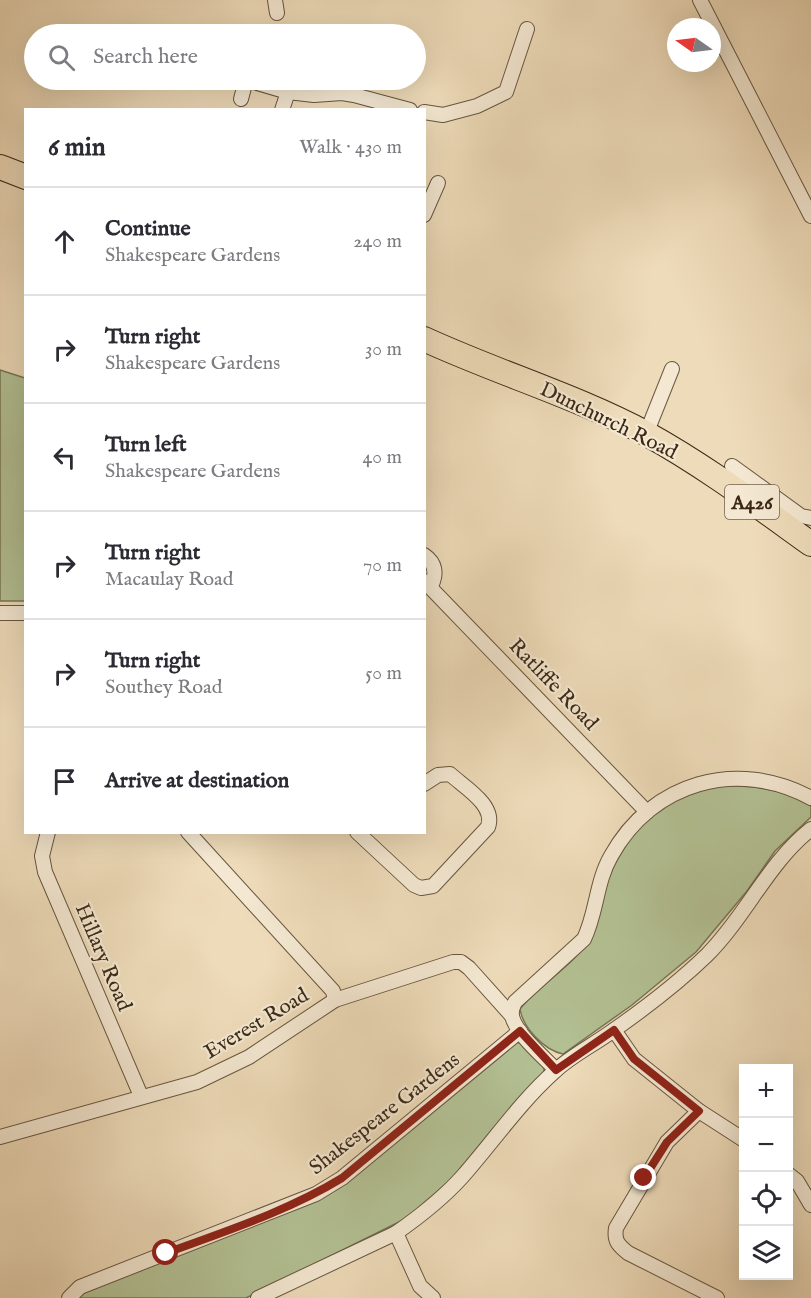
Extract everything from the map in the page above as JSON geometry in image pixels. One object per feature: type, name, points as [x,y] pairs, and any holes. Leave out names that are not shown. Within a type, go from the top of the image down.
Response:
[{"type":"highway","points":[[0,167],[24,176]]},
{"type":"highway","name":"Dunchurch Road","points":[[426,340],[581,403],[646,434],[693,461],[811,544]]},
{"type":"street","points":[[700,0],[811,216]]},
{"type":"street","points":[[426,112],[443,116],[477,105],[506,92],[527,29]]},
{"type":"street","points":[[241,99],[244,90]]},
{"type":"street","points":[[281,90],[314,95],[342,93],[403,108]]},
{"type":"street","points":[[283,108],[288,92]]},
{"type":"street","points":[[426,210],[438,183]]},
{"type":"street","points":[[646,434],[672,369]]},
{"type":"street","points":[[732,466],[801,516],[811,518]]},
{"type":"street","name":"Ratliffe Road","points":[[426,557],[435,570],[434,580],[428,583],[647,812]]},
{"type":"street","points":[[0,613],[24,613]]},
{"type":"street","points":[[359,834],[414,885],[421,888],[433,886],[488,827],[489,816],[486,807],[450,774],[438,775],[426,782]]},
{"type":"street","points":[[556,1070],[520,1031],[512,1016],[512,1008],[515,1002],[584,939],[590,926],[601,879],[610,857],[625,835],[647,812],[664,799],[692,786],[722,778],[765,782],[794,789],[811,798]]},
{"type":"street","points":[[258,1298],[396,1233],[414,1221],[460,1179],[527,1099],[556,1070],[614,1030],[706,955],[725,934],[777,862],[793,843],[811,829]]},
{"type":"street","name":"Hillary Road","points":[[48,834],[42,856],[45,872],[141,1096]]},
{"type":"street","points":[[190,834],[333,991],[335,1000]]},
{"type":"street","name":"Everest Road","points":[[0,1137],[197,1082],[249,1057],[335,1000],[453,962],[461,962],[469,968],[512,1016]]},
{"type":"street","points":[[614,1030],[634,1059],[699,1111],[739,1137]]},
{"type":"street","name":"Shakespeare Gardens","points":[[69,1298],[80,1287],[316,1194],[342,1178],[520,1031]]},
{"type":"street","points":[[699,1111],[667,1142],[615,1228],[615,1237],[618,1245],[628,1253],[717,1298]]},
{"type":"street","points":[[793,1178],[811,1204]]},
{"type":"street","points":[[396,1233],[420,1287],[433,1298]]},
{"type":"green space","points":[[0,370],[24,378],[24,601],[0,601]]},
{"type":"green space","points":[[721,785],[755,787],[786,793],[811,806],[811,817],[775,851],[747,891],[696,952],[632,1005],[563,1054],[549,1048],[530,1031],[520,1009],[580,952],[618,858],[643,824],[659,810],[677,799]]},
{"type":"green space","points":[[516,1042],[524,1044],[544,1067],[544,1074],[454,1177],[405,1219],[246,1298],[75,1298],[86,1290],[331,1192]]},
{"type":"route","points":[[166,1253],[286,1207],[316,1194],[342,1178],[520,1031],[556,1070],[614,1030],[634,1059],[699,1111],[667,1142],[644,1178]]}]
